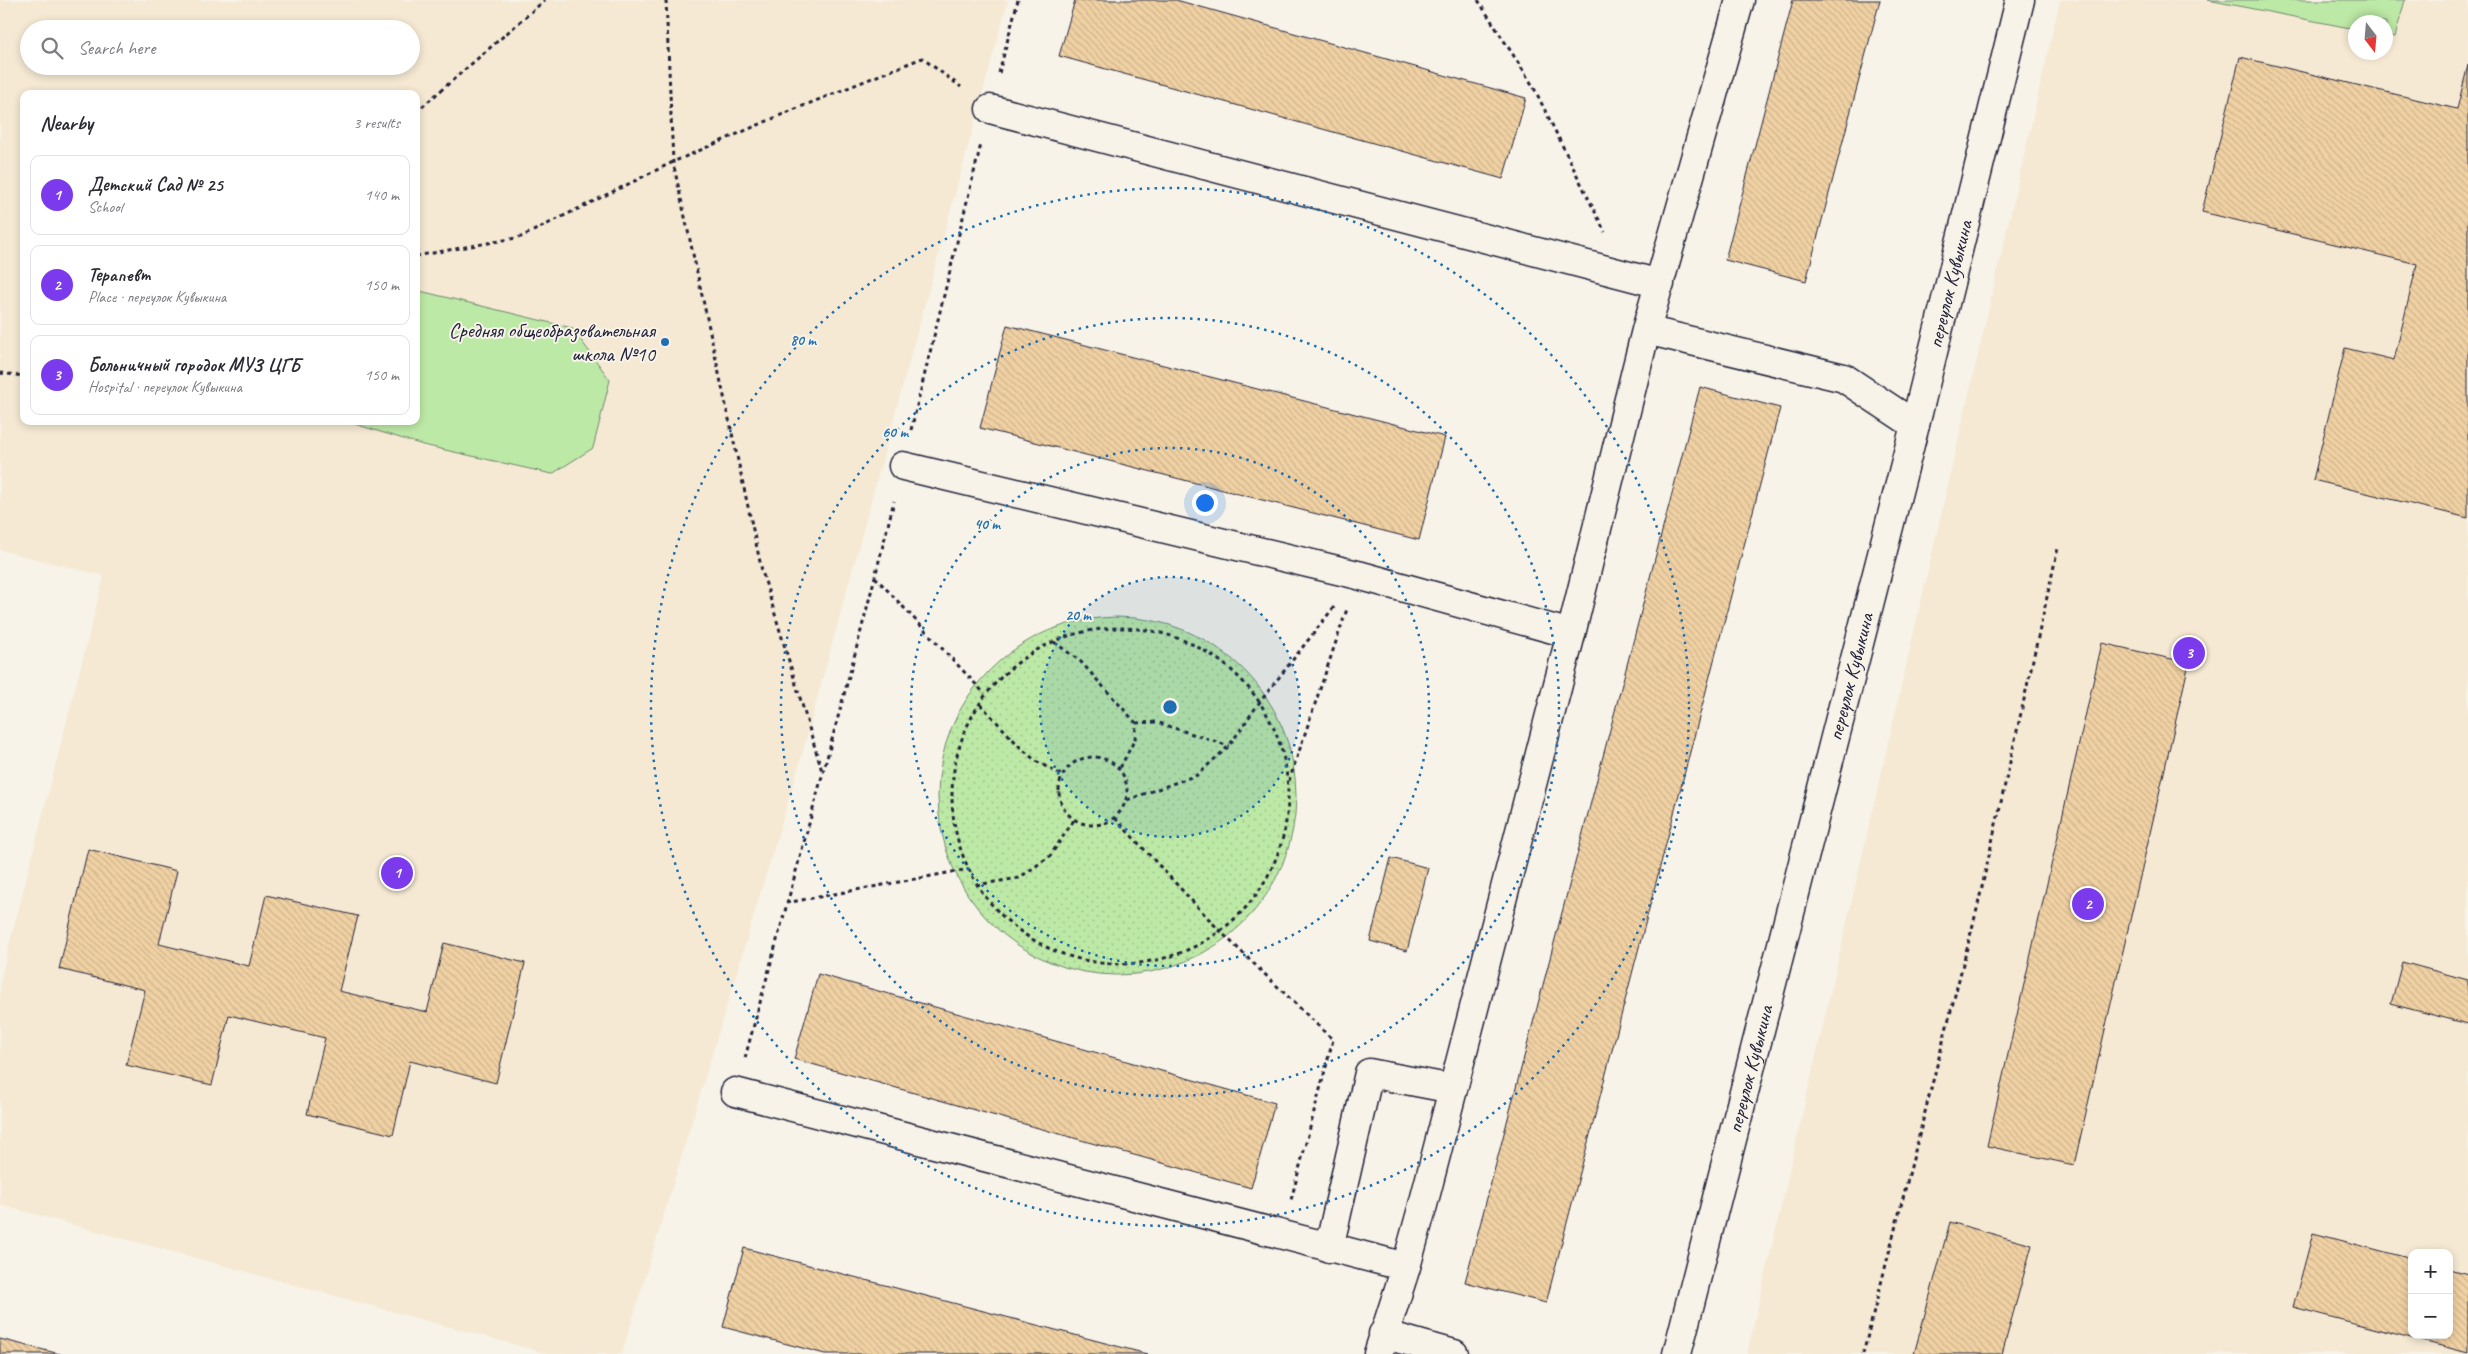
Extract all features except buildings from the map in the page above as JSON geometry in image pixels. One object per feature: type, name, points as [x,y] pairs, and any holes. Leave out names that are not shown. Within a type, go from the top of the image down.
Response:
[{"type":"main road","points":[[1454,1354],[1381,1344],[1406,1267],[1453,1089],[1571,634],[1646,330],[1740,0]]},
{"type":"main road","name":"переулок Кувыкина","points":[[1677,1354],[1915,425],[2020,0]]},
{"type":"main road","points":[[990,108],[1660,284]]},
{"type":"main road","points":[[1646,330],[1844,378],[1915,425]]},
{"type":"main road","points":[[903,466],[1358,575],[1571,634]]},
{"type":"main road","points":[[1329,1248],[1369,1074],[1453,1089]]},
{"type":"main road","points":[[735,1092],[1406,1267]]},
{"type":"path","points":[[420,109],[545,0]]},
{"type":"path","points":[[666,0],[674,162],[762,571],[822,771]]},
{"type":"path","points":[[735,1092],[822,771],[857,650],[1018,0]]},
{"type":"path","points":[[1478,0],[1533,86],[1626,275]]},
{"type":"path","points":[[420,255],[521,237],[674,162],[788,112],[922,58],[990,108]]},
{"type":"path","points":[[0,373],[20,376]]},
{"type":"path","points":[[1863,1354],[1977,909],[2058,548]]},
{"type":"path","points":[[1127,800],[1197,775],[1229,746],[1259,703],[1358,575]]},
{"type":"path","points":[[1288,784],[1358,575]]},
{"type":"path","points":[[875,577],[985,694]]},
{"type":"path","points":[[1116,628],[1166,634],[1212,654],[1249,688],[1259,703],[1276,730],[1288,784],[1286,830],[1269,877],[1238,917],[1197,947],[1149,963],[1099,964],[1050,951],[1008,923],[976,885],[956,838],[951,788],[961,739],[985,694],[1021,659],[1066,637],[1116,628]]},
{"type":"path","points":[[1054,642],[1080,661],[1136,723],[1135,739],[1119,770]]},
{"type":"path","points":[[980,704],[1020,748],[1036,761],[1063,776]]},
{"type":"path","points":[[1136,723],[1156,722],[1229,746]]},
{"type":"path","points":[[1091,756],[1112,762],[1119,770],[1126,779],[1127,800],[1115,818],[1095,826],[1074,820],[1060,804],[1059,782],[1071,764],[1091,756]]},
{"type":"path","points":[[1115,818],[1220,931],[1333,1040],[1282,1236]]},
{"type":"path","points":[[976,885],[1019,878],[1050,856],[1074,820]]},
{"type":"path","points":[[786,903],[969,869]]},
{"type":"shaded area","points":[[0,0],[1008,0],[799,765],[622,1354],[549,1354],[0,1205],[0,981],[104,576],[0,550]]},
{"type":"shaded area","points":[[2060,0],[2468,0],[2468,1354],[1747,1354]]},
{"type":"green space","points":[[2208,0],[2405,0],[2395,37],[2393,37],[2393,15],[2348,15],[2348,28]]},
{"type":"green space","points":[[420,291],[572,328],[610,380],[593,448],[552,474],[423,445],[358,425],[420,425]]},
{"type":"green space","points":[[1099,617],[1135,617],[1169,624],[1202,638],[1231,657],[1256,682],[1275,711],[1289,744],[1296,778],[1296,814],[1293,831],[1283,865],[1256,910],[1231,935],[1202,954],[1169,968],[1135,975],[1099,975],[1065,968],[1032,954],[1003,935],[978,910],[959,881],[945,848],[938,814],[938,778],[945,744],[959,711],[978,682],[1003,657],[1032,638],[1065,624]]},
{"type":"place","name":"Средняя общеобразовательная школа №10","points":[[665,342]]},
{"type":"place","name":"Больничный городок МУЗ ЦГБ","points":[[2189,653]]},
{"type":"place","name":"Детский Сад № 25","points":[[397,873]]},
{"type":"place","name":"Терапевт","points":[[2088,904]]}]
